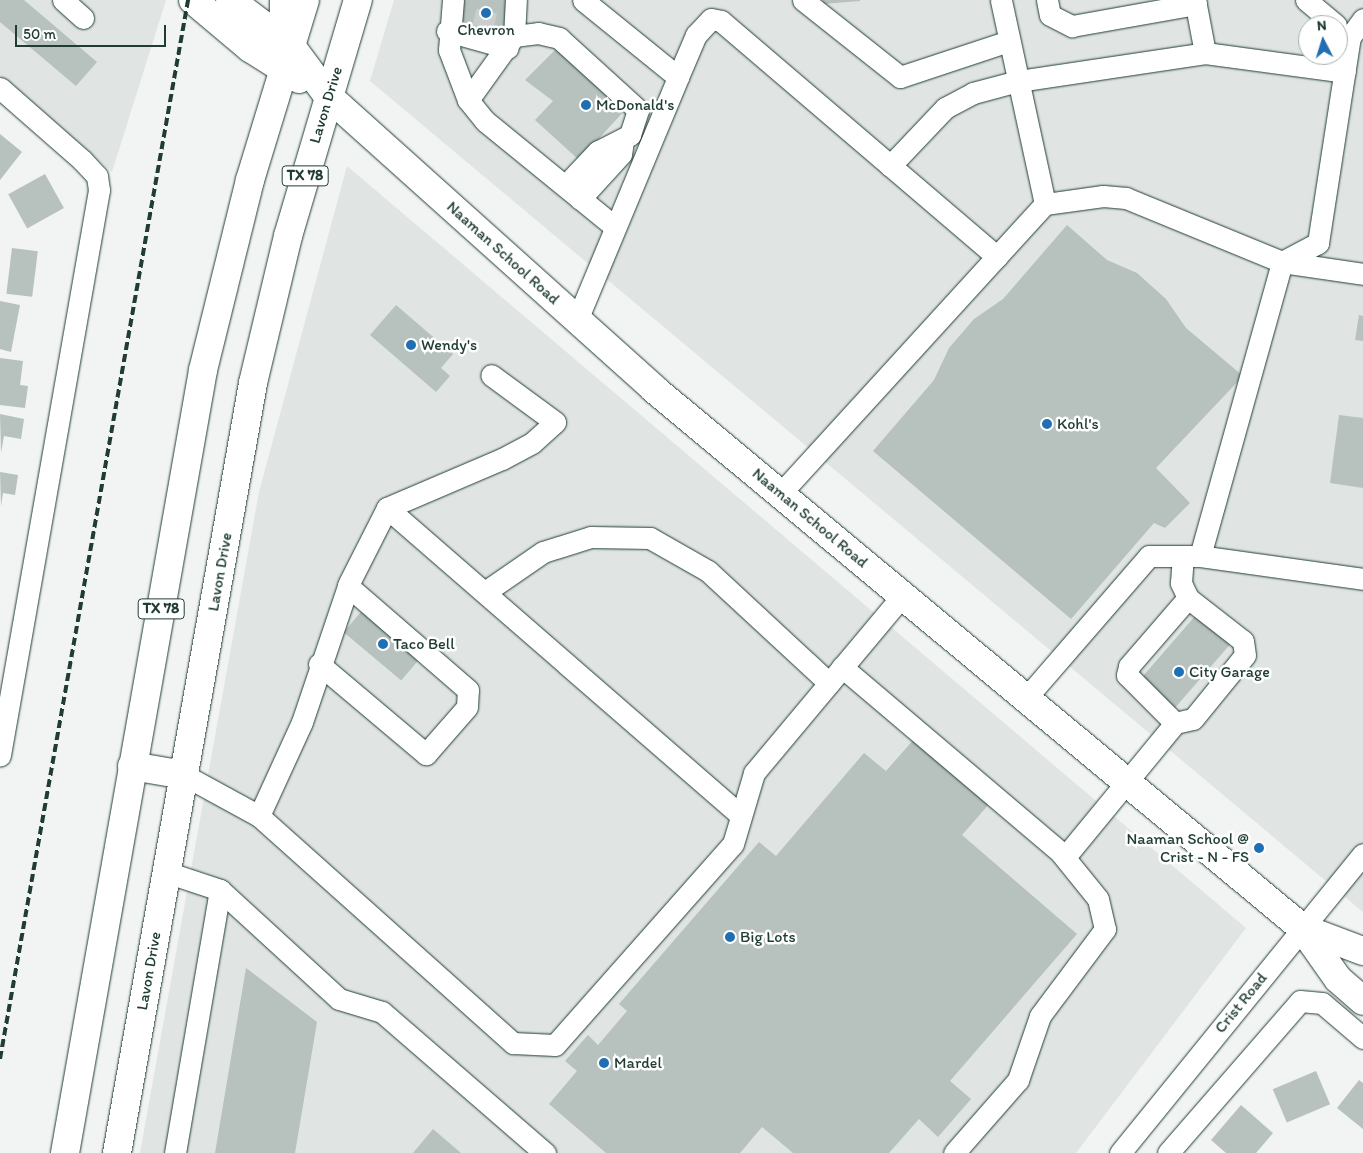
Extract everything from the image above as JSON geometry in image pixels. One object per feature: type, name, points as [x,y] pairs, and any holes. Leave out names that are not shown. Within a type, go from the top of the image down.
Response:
[{"type":"main road","name":"Naaman School Road","points":[[193,0],[285,52]]},
{"type":"main road","name":"Naaman School Road","points":[[230,0],[328,96],[577,320],[780,494],[1302,928],[1338,979],[1363,1001]]},
{"type":"main road","points":[[284,0],[285,52]]},
{"type":"main road","name":"TX 78","points":[[65,1153],[203,370],[250,180],[285,52],[305,0]]},
{"type":"main road","name":"Lavon Drive","points":[[117,1153],[253,383],[328,96],[358,0]]},
{"type":"main road","points":[[132,766],[184,775]]},
{"type":"main road","name":"Naaman School Road","points":[[1302,928],[1363,951]]},
{"type":"street","points":[[63,0],[83,18]]},
{"type":"street","points":[[453,0],[447,31],[455,74],[468,100],[485,121],[615,227]]},
{"type":"street","points":[[468,100],[511,42],[516,0]]},
{"type":"street","points":[[583,0],[678,77]]},
{"type":"street","points":[[803,0],[900,78],[1010,41]]},
{"type":"street","points":[[1001,0],[1045,204]]},
{"type":"street","points":[[1047,0],[1050,15],[1072,26],[1195,2],[1205,53]]},
{"type":"street","points":[[1306,0],[1324,15]]},
{"type":"street","points":[[577,320],[696,35],[711,19],[721,21],[997,257]]},
{"type":"street","points":[[1348,26],[1363,19]]},
{"type":"street","points":[[447,31],[480,35],[511,42],[538,33],[559,38],[630,98],[639,119],[623,140],[598,151],[573,192]]},
{"type":"street","points":[[890,166],[945,108],[973,93],[1018,81],[1205,53],[1345,72]]},
{"type":"street","points":[[1065,857],[1176,723],[1193,719],[1246,655],[1242,641],[1188,598],[1181,583],[1282,262],[1318,243],[1345,72],[1344,65]]},
{"type":"street","points":[[0,88],[82,160],[97,176],[99,190],[5,697],[0,755]]},
{"type":"street","points":[[780,494],[1045,204],[1103,196],[1126,198],[1158,207],[1282,262],[1363,274]]},
{"type":"street","points":[[259,816],[302,722],[319,664],[348,586],[387,508],[502,459],[532,443],[555,422],[491,375]]},
{"type":"street","points":[[387,508],[741,816]]},
{"type":"street","points":[[485,592],[543,552],[591,537],[650,538],[708,570],[836,675],[1065,857],[1098,899],[1105,929],[1040,1016],[1018,1080],[954,1153]]},
{"type":"street","points":[[1026,698],[1149,556],[1191,556],[1363,579]]},
{"type":"street","points":[[319,664],[426,754],[467,707],[468,690],[348,586]]},
{"type":"street","points":[[184,775],[259,816],[513,1043],[555,1045],[733,844],[754,773],[902,596]]},
{"type":"street","points":[[1176,723],[1127,675],[1129,666],[1188,598]]},
{"type":"street","name":"Crist Road","points":[[1120,1153],[1363,854]]},
{"type":"street","points":[[166,872],[220,890],[339,1000],[382,1012],[545,1153]]},
{"type":"street","points":[[175,1153],[220,890]]},
{"type":"street","points":[[1177,1150],[1300,1001],[1322,1003],[1363,1038]]},
{"type":"shaded area","points":[[0,0],[166,0],[112,172],[0,76]]},
{"type":"shaded area","points":[[394,0],[1363,0],[1363,912],[370,81]]},
{"type":"shaded area","points":[[347,166],[1246,928],[1076,1153],[140,1153],[259,492]]},
{"type":"building","points":[[0,0],[24,0],[97,62],[76,86],[0,22]]},
{"type":"building","name":"Chevron","points":[[464,0],[507,0],[504,37],[458,25]]},
{"type":"building","points":[[823,0],[860,0],[860,1],[823,4]]},
{"type":"building","name":"McDonald's","points":[[556,49],[627,108],[579,160],[535,120],[553,101],[525,80]]},
{"type":"building","points":[[0,134],[22,152],[0,180]]},
{"type":"building","points":[[45,174],[64,208],[27,228],[8,194]]},
{"type":"building","name":"Kohl's","points":[[1067,225],[1107,260],[1137,273],[1166,299],[1186,328],[1243,376],[1156,468],[1190,503],[1165,528],[1154,523],[1071,619],[873,451],[934,380],[949,348],[974,319],[1003,299]]},
{"type":"building","points":[[12,248],[38,251],[32,297],[6,294]]},
{"type":"building","points":[[0,301],[20,305],[11,352],[0,349]]},
{"type":"building","name":"Wendy's","points":[[396,305],[453,354],[441,368],[450,376],[436,392],[370,335]]},
{"type":"building","points":[[1359,315],[1363,316],[1363,341],[1355,340]]},
{"type":"building","points":[[0,358],[23,361],[20,385],[28,386],[25,408],[0,405]]},
{"type":"building","points":[[0,414],[24,419],[21,439],[4,436],[1,453]]},
{"type":"building","points":[[1339,415],[1363,418],[1363,488],[1330,483]]},
{"type":"building","points":[[0,472],[18,475],[15,495],[3,493],[1,506]]},
{"type":"building","name":"Taco Bell","points":[[365,607],[422,655],[401,680],[344,632]]},
{"type":"building","name":"City Garage","points":[[1196,615],[1230,645],[1174,709],[1140,679]]},
{"type":"building","points":[[915,738],[990,803],[962,835],[1077,934],[950,1081],[971,1099],[938,1137],[919,1119],[889,1153],[793,1153],[762,1127],[740,1153],[606,1153],[549,1104],[577,1071],[565,1061],[588,1035],[598,1045],[627,1011],[619,1004],[759,842],[776,856],[864,753],[886,771]]},
{"type":"building","points":[[246,968],[317,1022],[295,1153],[215,1153]]},
{"type":"building","points":[[1316,1071],[1330,1104],[1287,1123],[1273,1089]]},
{"type":"building","points":[[1359,1080],[1363,1083],[1363,1129],[1337,1108]]},
{"type":"building","points":[[1241,1105],[1273,1133],[1256,1153],[1226,1153],[1211,1140]]},
{"type":"building","points":[[433,1129],[461,1153],[413,1153]]},
{"type":"tunnel","points":[[482,31],[489,0]]},
{"type":"railway","points":[[0,1059],[188,0]]},
{"type":"place","name":"Chevron","points":[[486,13]]},
{"type":"place","name":"McDonald's","points":[[586,105]]},
{"type":"place","name":"Wendy's","points":[[411,345]]},
{"type":"place","name":"Kohl's","points":[[1047,424]]},
{"type":"place","name":"Taco Bell","points":[[383,644]]},
{"type":"place","name":"City Garage","points":[[1179,672]]},
{"type":"place","name":"Naaman School @ Crist - N - FS","points":[[1259,848]]},
{"type":"place","name":"Big Lots","points":[[730,937]]},
{"type":"place","name":"Mardel","points":[[604,1063]]}]
